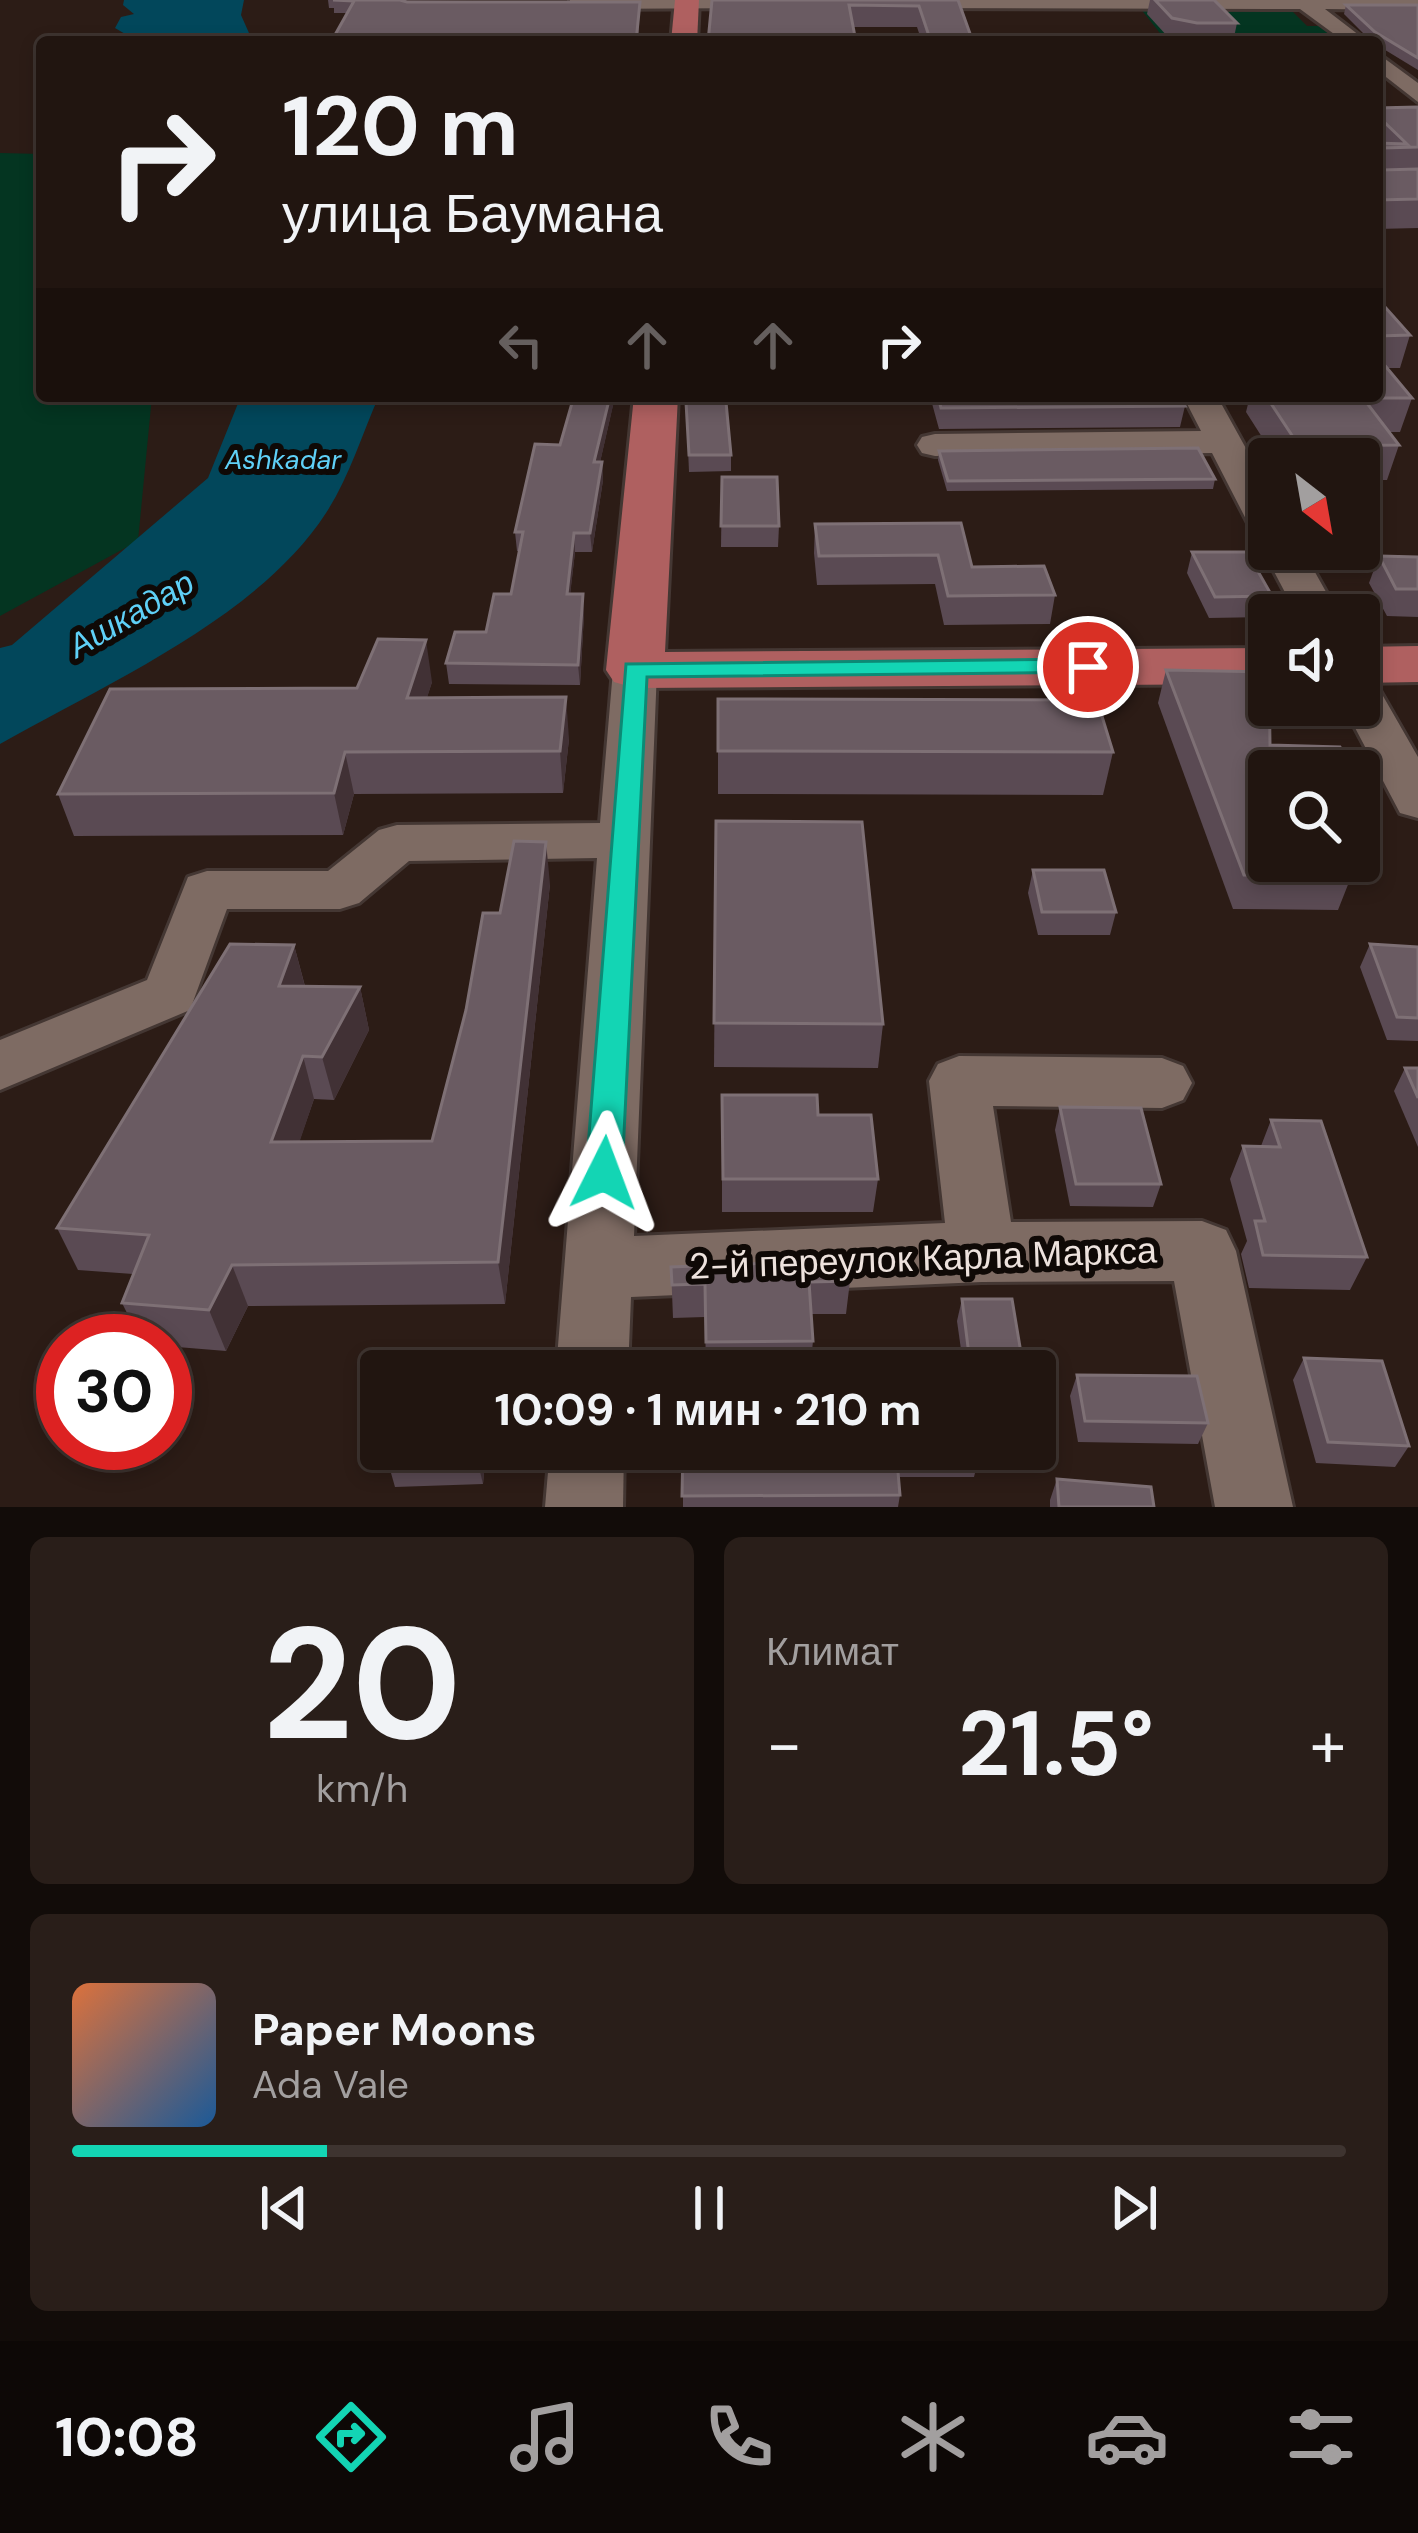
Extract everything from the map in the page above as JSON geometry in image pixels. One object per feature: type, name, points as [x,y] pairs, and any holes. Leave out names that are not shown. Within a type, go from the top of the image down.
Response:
[{"type":"main road","points":[[684,36],[687,1]]},
{"type":"main road","points":[[656,402],[635,670],[1248,666]]},
{"type":"main road","points":[[1380,665],[1418,664]]},
{"type":"street","points":[[989,1],[1000,22]]},
{"type":"street","points":[[548,3],[804,2]]},
{"type":"street","points":[[874,2],[1418,4]]},
{"type":"street","points":[[1302,2],[1350,36]]},
{"type":"street","points":[[1383,66],[1411,104]]},
{"type":"street","points":[[1203,402],[1248,486]]},
{"type":"street","points":[[935,445],[1224,442]]},
{"type":"street","points":[[593,1350],[635,670]]},
{"type":"street","points":[[1377,726],[1418,801]]},
{"type":"street","points":[[0,1066],[170,994],[207,890],[340,890],[397,843],[624,840]]},
{"type":"street","points":[[982,1252],[959,1081],[1162,1084]]},
{"type":"street","name":"2-й переулок Карла Маркса","points":[[598,1268],[982,1252],[1202,1251],[1254,1507]]},
{"type":"street","points":[[584,1507],[586,1470]]},
{"type":"green space","points":[[1140,8],[1289,8],[1307,26],[1333,26],[1345,36],[1162,36]]},
{"type":"green space","points":[[0,153],[36,154],[36,402],[151,402],[138,541],[0,616]]},
{"type":"water","points":[[124,0],[244,0],[241,15],[250,36],[129,36],[115,28],[121,17],[134,14],[123,5]]},
{"type":"water","name":"Ashkadar","points":[[239,402],[377,402],[326,513],[297,551],[261,585],[178,645],[0,744],[0,648],[12,645],[208,478]]},
{"type":"building","points":[[333,0],[640,2],[637,36],[334,36],[354,1]]},
{"type":"building","points":[[712,0],[958,0],[971,36],[929,36],[919,6],[849,5],[855,36],[709,36]]},
{"type":"building","points":[[1155,0],[1214,0],[1237,23],[1172,18]]},
{"type":"building","points":[[1346,5],[1418,5],[1418,58],[1375,32]]},
{"type":"building","points":[[1418,107],[1418,147],[1383,148],[1383,143],[1407,144],[1383,121],[1383,108]]},
{"type":"building","points":[[1418,169],[1418,199],[1383,200],[1383,170]]},
{"type":"building","points":[[1383,305],[1410,335],[1383,336]]},
{"type":"building","points":[[1383,363],[1412,398],[1383,398]]},
{"type":"building","points":[[572,402],[609,402],[594,462],[602,462],[590,533],[574,533],[567,594],[583,594],[578,665],[446,663],[455,632],[486,632],[494,594],[511,594],[523,532],[515,532],[535,444],[560,445]]},
{"type":"building","points":[[686,402],[726,402],[731,455],[689,455]]},
{"type":"building","points":[[940,402],[1183,402],[1185,406],[941,408]]},
{"type":"building","points":[[1270,402],[1366,402],[1399,445],[1380,445],[1380,438],[1294,438]]},
{"type":"building","points":[[1198,448],[1215,479],[948,481],[939,451]]},
{"type":"building","points":[[722,477],[777,477],[779,526],[721,526]]},
{"type":"building","points":[[961,523],[972,567],[1044,566],[1055,595],[948,596],[938,555],[819,556],[815,524]]},
{"type":"building","points":[[1192,552],[1247,552],[1248,570],[1257,570],[1271,594],[1248,594],[1215,597]]},
{"type":"building","points":[[1380,556],[1418,557],[1418,589],[1396,589]]},
{"type":"building","points":[[378,639],[426,640],[407,698],[566,697],[560,751],[345,752],[334,793],[58,794],[110,689],[357,688]]},
{"type":"building","points":[[1166,670],[1248,672],[1248,726],[1270,726],[1270,745],[1342,750],[1248,750],[1248,875],[1244,875]]},
{"type":"building","points":[[718,699],[1097,700],[1113,752],[718,751]]},
{"type":"building","points":[[716,821],[862,822],[883,1024],[714,1023]]},
{"type":"building","points":[[514,841],[546,842],[498,1262],[232,1265],[209,1310],[122,1303],[149,1235],[57,1228],[230,944],[294,945],[279,986],[360,987],[322,1057],[303,1056],[271,1142],[432,1141],[466,1010],[483,913],[500,913]]},
{"type":"building","points":[[1033,870],[1104,870],[1116,912],[1042,912]]},
{"type":"building","points":[[1370,944],[1418,947],[1418,1018],[1397,1017]]},
{"type":"building","points":[[1405,1068],[1418,1068],[1418,1098]]},
{"type":"building","points":[[722,1095],[817,1095],[818,1115],[871,1115],[878,1179],[723,1179]]},
{"type":"building","points":[[1060,1107],[1141,1108],[1161,1184],[1076,1184]]},
{"type":"building","points":[[1271,1120],[1321,1121],[1367,1257],[1263,1255],[1255,1221],[1265,1221],[1243,1146],[1280,1147]]},
{"type":"building","points":[[848,1260],[850,1281],[809,1282],[813,1341],[706,1342],[705,1284],[672,1285],[671,1267]]},
{"type":"building","points":[[962,1299],[1012,1299],[1020,1350],[968,1350]]},
{"type":"building","points":[[1304,1358],[1382,1361],[1409,1446],[1328,1442]]},
{"type":"building","points":[[1077,1375],[1197,1376],[1208,1423],[1085,1421]]},
{"type":"building","points":[[683,1470],[898,1470],[900,1495],[682,1496]]},
{"type":"building","points":[[1057,1479],[1151,1487],[1154,1507],[1059,1507]]},
{"type":"route","points":[[604,1173],[635,670],[1088,667]]},
{"type":"water label","name":"Ашкадар","points":[[131,614]]}]
